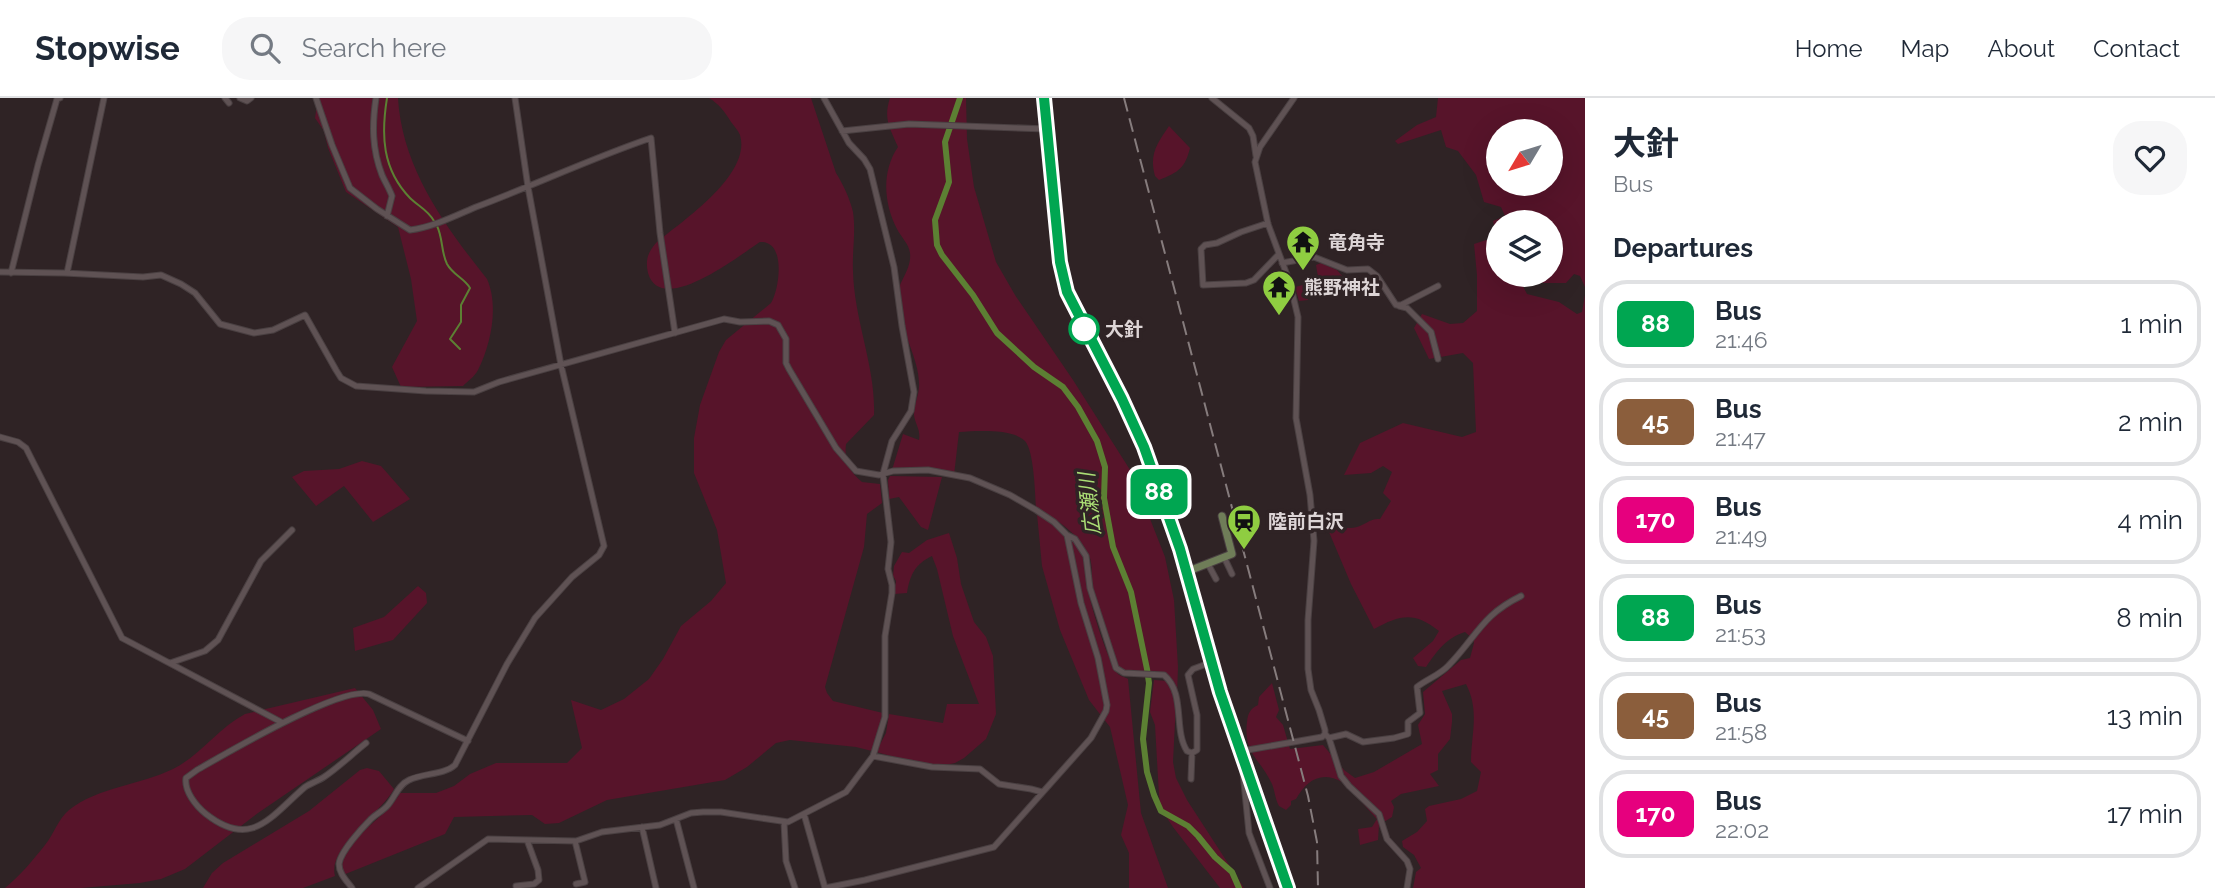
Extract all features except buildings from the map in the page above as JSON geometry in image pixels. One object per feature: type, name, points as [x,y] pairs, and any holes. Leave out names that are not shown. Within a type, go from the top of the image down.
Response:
[{"type":"highway","points":[[1044,98],[1060,262],[1067,292],[1135,426],[1186,572],[1212,662],[1288,888]]},
{"type":"main road","points":[[1186,572],[1232,554],[1222,516]]},
{"type":"street","points":[[11,273],[47,133],[57,99],[60,98]]},
{"type":"street","points":[[67,273],[104,98]]},
{"type":"street","points":[[240,98],[247,101],[251,98]]},
{"type":"street","points":[[316,98],[348,185],[407,230],[414,230],[651,138],[660,233],[675,333]]},
{"type":"street","points":[[376,98],[372,131],[383,178],[392,195],[387,216]]},
{"type":"street","points":[[418,888],[482,841],[495,838],[575,841],[602,832],[660,825],[691,813],[721,812],[784,822],[846,792],[873,756],[885,717],[885,636],[892,593],[888,569],[891,542],[883,474],[892,440],[911,411],[914,392],[896,276],[870,169],[849,143],[824,98]]},
{"type":"street","points":[[1212,98],[1249,128],[1253,136],[1255,168],[1268,223],[1293,293],[1298,317],[1296,418],[1310,495],[1314,542],[1308,620],[1311,690],[1341,776],[1379,814],[1387,839],[1408,862],[1410,869],[1407,888]]},
{"type":"street","points":[[1256,156],[1294,98]]},
{"type":"street","points":[[352,888],[339,866],[349,846],[372,818],[387,806],[405,782],[428,773],[453,768],[507,664],[535,618],[572,577],[599,555],[604,546],[561,365],[528,187],[516,99]]},
{"type":"street","points":[[842,131],[912,124],[1047,129]]},
{"type":"street","points":[[1268,223],[1205,245],[1201,249],[1203,285],[1245,283],[1254,280],[1279,254]]},
{"type":"street","points":[[1282,263],[1314,257],[1347,270],[1368,269],[1377,276],[1396,305],[1407,308],[1431,332],[1438,359]]},
{"type":"street","points":[[0,272],[167,277],[195,293],[220,324],[254,334],[273,330],[305,315],[341,378],[356,386],[426,391],[474,392],[499,382],[724,319],[740,322],[768,321],[778,325],[786,339],[786,363],[789,369],[836,448],[856,471],[883,474],[893,471],[928,470],[970,478],[1010,495],[1036,510],[1075,539],[1088,564],[1090,588],[1117,670],[1124,673],[1164,675],[1171,684],[1177,702],[1183,743],[1187,751],[1192,753]]},
{"type":"street","points":[[1396,305],[1438,286]]},
{"type":"street","points":[[0,437],[18,442],[26,449],[122,638],[281,722]]},
{"type":"street","points":[[170,663],[205,651],[218,640],[261,561],[292,530]]},
{"type":"street","points":[[804,814],[825,888],[843,886],[994,847],[1091,738],[1107,707],[1098,658],[1067,535]]},
{"type":"street","points":[[1224,557],[1232,575]]},
{"type":"street","points":[[1208,564],[1216,579]]},
{"type":"street","points":[[1241,751],[1346,734],[1363,742],[1408,734],[1408,722],[1420,713],[1417,687],[1447,668],[1492,613],[1521,596]]},
{"type":"street","points":[[1191,779],[1192,753],[1198,742],[1197,715],[1188,676],[1197,667],[1212,662]]},
{"type":"street","points":[[366,743],[322,779],[308,785],[258,828],[228,828],[213,820],[202,810],[185,785],[186,778],[197,770],[281,722],[333,701],[366,692],[468,741]]},
{"type":"street","points":[[873,756],[932,766],[980,769],[999,784],[1042,792]]},
{"type":"street","points":[[1245,762],[1241,763],[1247,825],[1270,888]]},
{"type":"street","points":[[676,819],[694,888]]},
{"type":"street","points":[[784,822],[786,861],[795,888]]},
{"type":"street","points":[[642,827],[656,888]]},
{"type":"street","points":[[516,886],[534,884],[539,880],[527,840]]},
{"type":"street","points":[[575,841],[585,882],[576,884]]},
{"type":"shaded area","points":[[318,98],[398,98],[401,124],[408,148],[428,195],[487,279],[491,290],[493,313],[487,349],[477,372],[463,386],[401,387],[392,367],[417,321],[411,279],[398,227],[346,192],[324,131],[315,118]]},
{"type":"shaded area","points":[[709,98],[811,98],[836,173],[852,207],[854,289],[872,379],[874,415],[846,444],[846,456],[851,470],[862,482],[880,484],[882,503],[867,514],[864,547],[825,687],[833,701],[883,713],[882,732],[872,751],[790,740],[776,743],[747,767],[725,780],[607,800],[559,823],[545,824],[532,815],[454,817],[445,834],[343,875],[341,864],[350,846],[387,810],[400,793],[436,793],[496,763],[567,763],[582,748],[571,700],[601,710],[624,699],[649,679],[681,626],[711,601],[726,583],[717,530],[694,473],[694,438],[700,405],[719,352],[726,340],[771,303],[777,287],[777,256],[768,243],[760,242],[702,279],[668,289],[656,285],[648,273],[647,264],[649,253],[656,243],[697,210],[725,181],[741,150],[737,130],[722,108]]},
{"type":"shaded area","points":[[890,98],[966,98],[967,139],[974,187],[996,262],[1132,473],[1165,557],[1174,600],[1177,696],[1168,676],[1134,677],[1120,669],[1101,622],[1093,590],[1091,562],[1086,549],[1067,528],[1036,507],[1032,463],[1025,441],[1003,432],[959,432],[954,475],[892,470],[903,434],[919,440],[914,415],[919,387],[918,373],[898,309],[899,287],[909,265],[910,253],[893,219],[887,199],[889,167],[898,147],[887,118]]},
{"type":"shaded area","points":[[1438,98],[1585,98],[1585,287],[1580,276],[1574,274],[1563,283],[1563,210],[1502,210],[1501,207],[1484,202],[1476,175],[1458,151],[1446,147],[1441,130],[1398,144],[1395,141],[1417,125],[1436,117]]},
{"type":"shaded area","points":[[1169,126],[1190,148],[1180,168],[1159,180],[1153,168],[1154,155]]},
{"type":"shaded area","points":[[1486,240],[1486,287],[1523,287],[1527,294],[1559,302],[1577,314],[1582,312],[1585,295],[1585,888],[1413,888],[1416,872],[1421,868],[1414,855],[1403,847],[1402,841],[1417,832],[1427,821],[1425,809],[1429,806],[1461,799],[1477,791],[1481,772],[1471,762],[1474,713],[1466,684],[1442,691],[1452,714],[1452,722],[1450,739],[1438,754],[1438,770],[1430,774],[1439,786],[1401,794],[1391,801],[1394,807],[1392,817],[1379,825],[1378,840],[1360,845],[1358,829],[1372,827],[1377,819],[1346,785],[1327,777],[1315,779],[1304,787],[1286,810],[1279,806],[1268,776],[1250,749],[1246,733],[1251,710],[1258,705],[1259,697],[1272,683],[1279,710],[1276,717],[1283,725],[1290,749],[1323,745],[1344,770],[1355,778],[1374,772],[1422,744],[1418,725],[1425,714],[1423,692],[1461,660],[1470,658],[1474,643],[1465,632],[1447,641],[1426,667],[1418,666],[1413,658],[1433,641],[1439,631],[1422,620],[1407,617],[1374,629],[1329,532],[1330,525],[1352,528],[1380,519],[1391,501],[1383,493],[1392,472],[1383,466],[1371,473],[1344,475],[1360,443],[1403,423],[1462,437],[1476,432],[1473,363],[1463,353],[1429,359],[1414,328],[1422,314],[1450,324],[1463,323],[1477,311],[1474,244]]},
{"type":"shaded area","points":[[1321,263],[1337,270],[1343,277],[1321,298],[1313,287],[1307,289],[1308,300],[1299,301],[1295,287],[1311,283],[1318,277],[1316,265]]},
{"type":"shaded area","points":[[362,461],[381,466],[410,499],[373,522],[344,486],[316,506],[292,477],[304,471],[339,469]]},
{"type":"shaded area","points":[[890,476],[942,477],[928,530],[921,527],[899,497],[889,499]]},
{"type":"shaded area","points":[[1037,514],[1060,528],[1083,551],[1088,569],[1090,600],[1101,635],[1114,668],[1119,675],[1128,679],[1141,813],[1168,888],[1129,888],[1129,853],[1121,835],[1128,805],[1110,727],[1089,700],[1060,630],[1042,566]]},
{"type":"shaded area","points":[[949,533],[961,584],[974,622],[986,637],[993,656],[996,714],[986,739],[964,758],[945,765],[925,765],[876,752],[886,733],[889,714],[943,723],[947,704],[979,704],[953,636],[932,556],[914,571],[907,593],[894,594],[894,566],[902,552],[909,553],[927,540]]},
{"type":"shaded area","points":[[418,586],[426,593],[427,603],[393,640],[355,651],[353,628],[384,617]]},
{"type":"shaded area","points":[[1154,680],[1168,681],[1176,702],[1173,762],[1176,778],[1187,800],[1244,888],[1220,888],[1161,809],[1155,725],[1150,712]]},
{"type":"shaded area","points":[[355,688],[373,710],[381,729],[258,813],[185,869],[161,879],[140,883],[81,888],[5,888],[40,851],[65,814],[80,802],[173,769],[245,714]]},
{"type":"shaded area","points":[[367,768],[379,771],[394,789],[347,842],[335,865],[335,876],[303,888],[203,888],[212,873],[223,863],[309,811],[360,770]]},
{"type":"waterway","points":[[387,98],[384,138],[389,163],[401,187],[434,221]]},
{"type":"waterway","name":"広瀬川","points":[[960,98],[945,142],[949,182],[935,220],[937,245],[997,333],[1034,367],[1063,387],[1097,441],[1105,467],[1104,498],[1113,547],[1131,592],[1147,669],[1149,683],[1143,739],[1147,772],[1154,795],[1161,811],[1188,826],[1232,872],[1239,888]]},
{"type":"waterway","points":[[437,226],[447,264],[470,288],[461,305],[461,322],[450,339],[460,349]]},
{"type":"railway","points":[[1124,98],[1308,796],[1317,842],[1318,888]]},
{"type":"bus line","name":"88","points":[[1044,98],[1063,280],[1077,316],[1122,399],[1144,447],[1180,549],[1220,692],[1288,888]]},
{"type":"place","name":"竜角寺","points":[[1303,272]]},
{"type":"place","name":"熊野神社","points":[[1279,317]]},
{"type":"place","name":"大針","points":[[1084,329]]},
{"type":"place","name":"陸前白沢","points":[[1244,551]]}]
